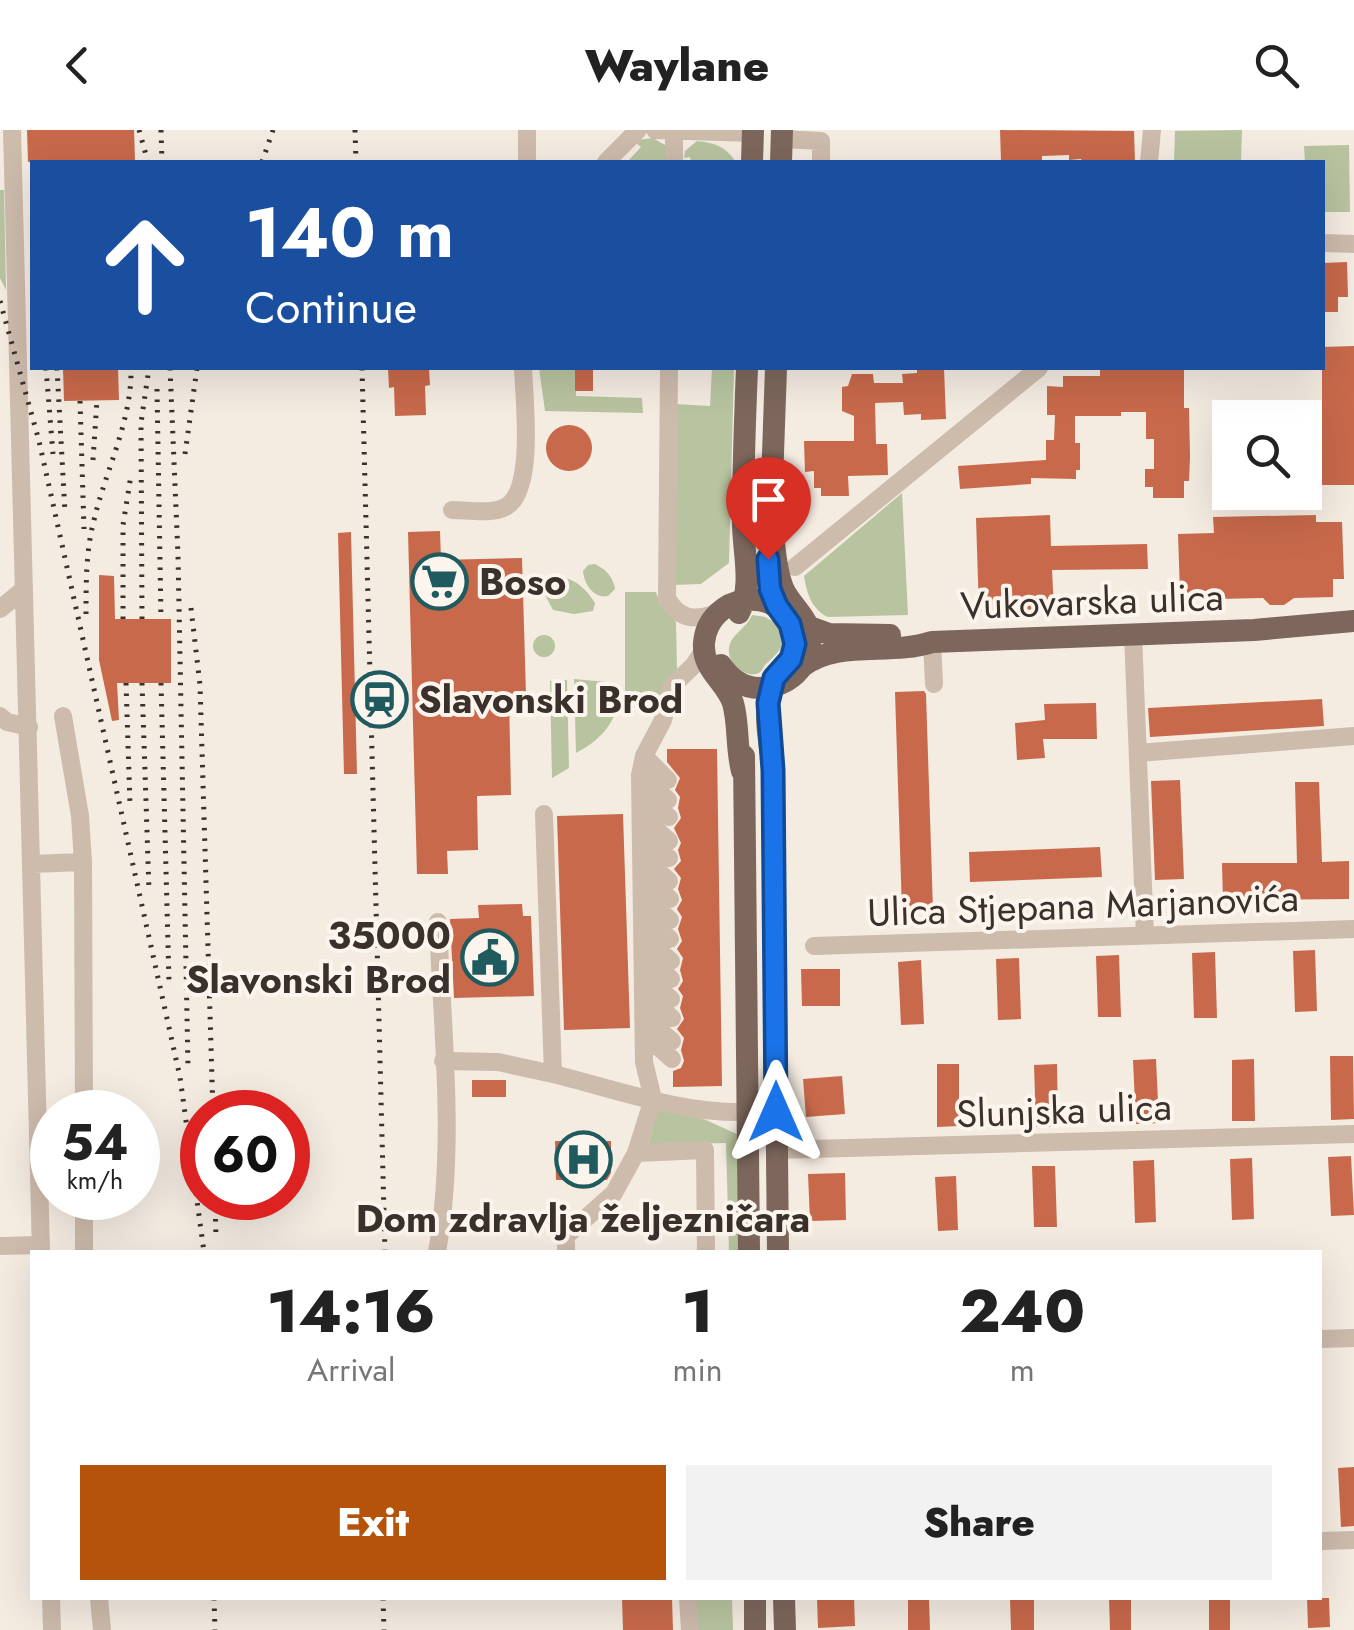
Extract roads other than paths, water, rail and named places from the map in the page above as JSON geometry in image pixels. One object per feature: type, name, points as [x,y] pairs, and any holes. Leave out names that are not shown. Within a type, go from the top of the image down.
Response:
[{"type":"main road","points":[[752,160],[753,131]]},
{"type":"main road","points":[[747,370],[743,525],[731,605],[735,619],[722,630],[716,644],[720,663],[741,690],[744,712],[748,1250]]},
{"type":"main road","points":[[776,370],[768,579],[794,633],[794,652],[777,685],[768,720],[773,770],[778,1250]]},
{"type":"main road","points":[[735,681],[752,688],[777,685],[803,666],[810,646],[808,628],[783,590],[772,527]]},
{"type":"main road","points":[[742,771],[733,704],[711,672],[704,650],[707,630],[731,605],[759,599],[781,611]]},
{"type":"main road","name":"Vukovarska ulica","points":[[781,611],[808,628],[830,634],[910,636],[932,642]]},
{"type":"main road","name":"Vukovarska ulica","points":[[803,666],[831,653],[906,649],[932,642],[1254,630],[1354,621]]},
{"type":"main road","name":"Vukovarska ulica","points":[[1254,630],[1354,639]]},
{"type":"main road","points":[[754,1600],[755,1630]]},
{"type":"main road","points":[[784,1600],[785,1630]]},
{"type":"street","points":[[0,1246],[41,1249],[24,589],[9,401],[7,183],[12,130]]},
{"type":"street","points":[[526,130],[527,160]]},
{"type":"street","points":[[608,160],[638,130]]},
{"type":"street","points":[[656,130],[753,131]]},
{"type":"street","points":[[1149,160],[1152,130]]},
{"type":"street","points":[[674,131],[674,160]]},
{"type":"street","points":[[782,144],[821,141],[821,160]]},
{"type":"street","points":[[1325,243],[1354,244]]},
{"type":"street","points":[[452,510],[495,510],[507,506],[516,496],[525,470],[523,370]]},
{"type":"street","points":[[669,370],[667,598],[683,616],[697,619],[731,605]]},
{"type":"street","points":[[795,567],[1036,370]]},
{"type":"street","points":[[0,609],[24,589]]},
{"type":"street","points":[[1133,634],[1144,936]]},
{"type":"street","points":[[932,642],[934,684]]},
{"type":"street","points":[[566,1250],[566,1236],[614,1192],[636,1153],[653,1099],[644,1062],[642,775],[663,720],[670,687],[704,650]]},
{"type":"street","points":[[0,716],[7,722],[29,727]]},
{"type":"street","points":[[63,716],[80,816],[83,862],[84,1090]]},
{"type":"street","points":[[1138,753],[1354,736]]},
{"type":"street","points":[[642,775],[668,780]]},
{"type":"street","points":[[642,775],[668,809]]},
{"type":"street","points":[[544,814],[552,1074]]},
{"type":"street","points":[[641,825],[669,849]]},
{"type":"street","points":[[30,864],[83,862]]},
{"type":"street","points":[[642,866],[669,890]]},
{"type":"street","points":[[643,905],[670,930]]},
{"type":"street","points":[[437,1250],[445,1208],[438,922]]},
{"type":"street","name":"Ulica Stjepana Marjanovića","points":[[814,946],[1354,929]]},
{"type":"street","points":[[643,946],[671,970]]},
{"type":"street","points":[[643,984],[671,999]]},
{"type":"street","points":[[643,984],[672,1018]]},
{"type":"street","points":[[644,1025],[672,1050]]},
{"type":"street","points":[[443,1061],[498,1062],[653,1099],[713,1111],[746,1112]]},
{"type":"street","name":"Slunjska ulica","points":[[776,1150],[1354,1134]]},
{"type":"street","points":[[636,1153],[705,1150],[706,1250]]},
{"type":"street","points":[[84,1220],[84,1250]]},
{"type":"street","points":[[1322,1340],[1354,1338]]},
{"type":"street","points":[[1322,1541],[1354,1540]]},
{"type":"street","points":[[51,1600],[52,1630]]},
{"type":"street","points":[[100,1600],[102,1630]]},
{"type":"street","points":[[688,1600],[690,1630]]},
{"type":"railway","points":[[139,130],[147,160]]},
{"type":"railway","points":[[161,130],[162,160]]},
{"type":"railway","points":[[263,160],[273,130]]},
{"type":"railway","points":[[355,130],[356,160]]},
{"type":"railway","points":[[0,301],[39,441],[180,1077],[204,1250]]},
{"type":"railway","points":[[46,370],[53,454]]},
{"type":"railway","points":[[57,370],[65,512]]},
{"type":"railway","points":[[86,614],[91,531],[123,426],[131,370]]},
{"type":"railway","points":[[142,619],[141,423],[149,370]]},
{"type":"railway","points":[[170,370],[178,555],[188,1068]]},
{"type":"railway","points":[[185,454],[197,370]]},
{"type":"railway","points":[[362,370],[385,1250]]},
{"type":"railway","points":[[157,389],[161,619]]},
{"type":"railway","points":[[93,460],[97,400]]},
{"type":"railway","points":[[80,401],[84,529]]},
{"type":"railway","points":[[123,619],[123,525],[131,475]]},
{"type":"railway","points":[[191,608],[200,685],[212,1090]]},
{"type":"railway","points":[[126,683],[130,805]]},
{"type":"railway","points":[[142,683],[149,890]]},
{"type":"railway","points":[[161,683],[169,982]]},
{"type":"railway","points":[[216,1220],[216,1238]]},
{"type":"railway","points":[[214,1600],[215,1630]]},
{"type":"railway","points":[[383,1600],[384,1630]]},
{"type":"place","name":"Boso","points":[[440,581]]},
{"type":"place","name":"Slavonski Brod","points":[[379,699]]},
{"type":"place","name":"35000 Slavonski Brod","points":[[490,957]]},
{"type":"place","name":"Dom zdravlja željezničara","points":[[583,1160]]}]
